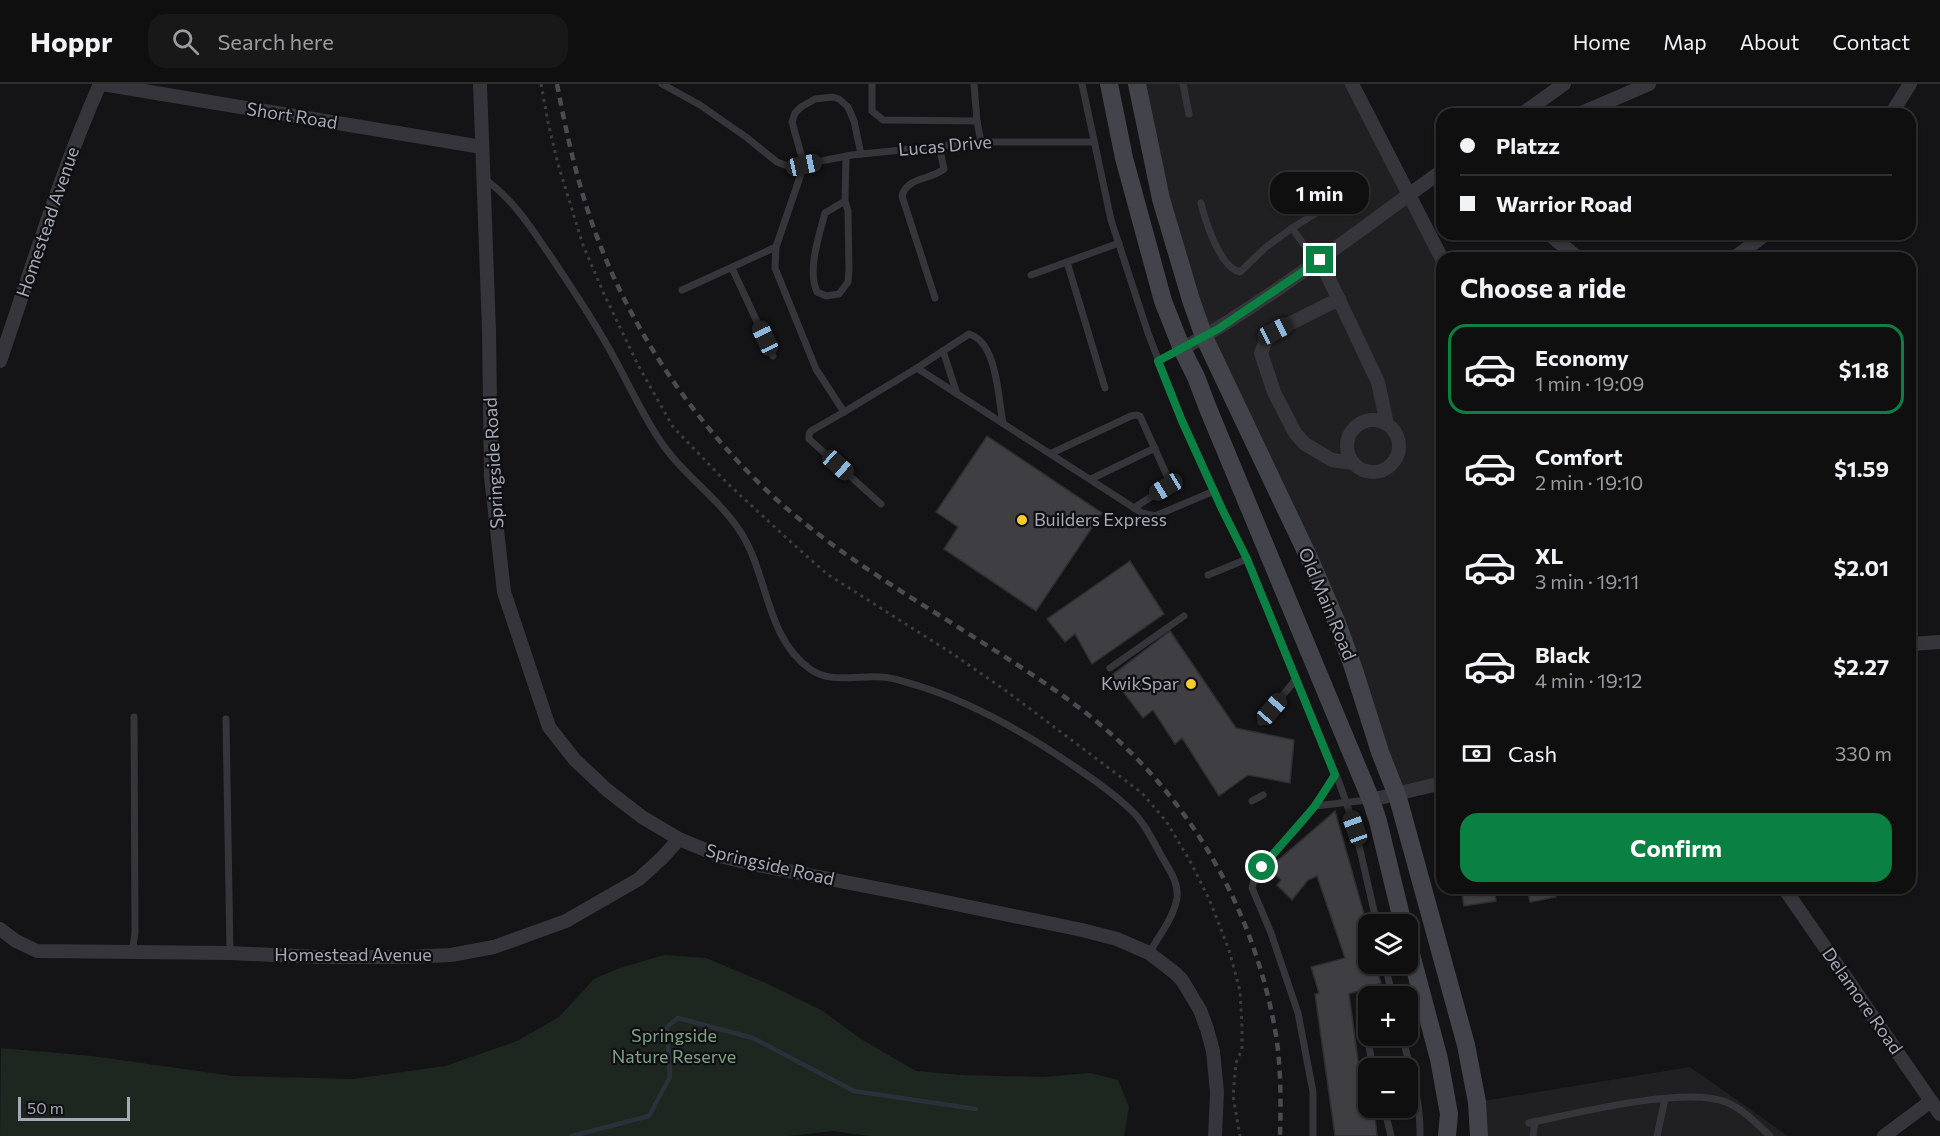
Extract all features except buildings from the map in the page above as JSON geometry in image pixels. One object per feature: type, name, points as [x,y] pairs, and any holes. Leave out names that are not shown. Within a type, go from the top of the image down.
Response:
[{"type":"main road","name":"Old Main Road","points":[[1109,84],[1124,158],[1163,301],[1371,800],[1401,914]]},
{"type":"main road","name":"Old Main Road","points":[[1137,84],[1161,199],[1204,337],[1310,560],[1337,623],[1396,793],[1466,1045],[1477,1102],[1479,1136]]},
{"type":"main road","points":[[1416,974],[1439,1059],[1449,1114],[1447,1136]]},
{"type":"street","name":"Short Road","points":[[101,84],[482,147]]},
{"type":"street","name":"Homestead Avenue","points":[[0,361],[61,181],[84,119],[101,84]]},
{"type":"street","name":"Springside Road","points":[[480,84],[489,331],[491,477],[504,592],[549,727],[575,760],[607,790],[642,817],[679,839],[720,856],[1070,927],[1117,939],[1149,953],[1182,980],[1200,1010],[1207,1029],[1217,1092],[1215,1136]]},
{"type":"street","points":[[1352,84],[1438,252]]},
{"type":"street","points":[[1530,108],[1564,84]]},
{"type":"street","points":[[1593,108],[1649,84]]},
{"type":"street","points":[[1895,108],[1910,84]]},
{"type":"street","points":[[1182,349],[1218,329],[1318,261],[1436,175]]},
{"type":"street","points":[[1556,240],[1571,252]]},
{"type":"street","points":[[1742,252],[1758,240]]},
{"type":"street","points":[[1318,261],[1339,298],[1378,382],[1387,424]]},
{"type":"street","points":[[1339,298],[1275,331],[1266,339],[1261,353],[1274,392],[1295,433],[1305,444],[1332,460],[1353,463]]},
{"type":"street","points":[[1372,420],[1387,424],[1398,442],[1399,450],[1392,464],[1373,472],[1365,471],[1353,463],[1349,457],[1347,442],[1353,429],[1365,421],[1372,420]]},
{"type":"street","points":[[1916,644],[1940,642]]},
{"type":"street","points":[[1371,800],[1436,784]]},
{"type":"street","name":"Homestead Avenue","points":[[0,929],[16,941],[37,951],[230,953],[318,957],[451,956],[494,947],[566,921],[639,879],[679,839]]},
{"type":"street","name":"Delamore Road","points":[[1788,894],[1940,1114]]},
{"type":"street","points":[[1884,1136],[1931,1101]]},
{"type":"lane","points":[[662,84],[700,105],[777,162],[790,167],[801,165]]},
{"type":"lane","points":[[872,84],[872,111],[883,120],[977,121]]},
{"type":"lane","points":[[974,84],[981,142]]},
{"type":"lane","points":[[1082,84],[1112,220],[1158,361],[1178,412],[1247,559],[1346,802],[1355,828],[1375,914]]},
{"type":"lane","points":[[1183,84],[1189,114]]},
{"type":"lane","points":[[844,412],[816,369],[793,315],[775,268],[776,247],[801,165],[792,120],[801,107],[809,101],[822,97],[839,99],[848,107],[855,121],[861,154]]},
{"type":"lane","name":"Lucas Drive","points":[[801,165],[861,154],[981,142],[1093,142]]},
{"type":"lane","points":[[935,298],[902,196],[904,188],[909,184],[937,174],[944,169],[939,146]]},
{"type":"lane","points":[[845,201],[825,213],[813,267],[814,285],[817,292],[826,296],[839,294],[848,282],[850,247],[848,211],[845,201],[846,156]]},
{"type":"lane","points":[[483,177],[503,192],[522,215],[584,306],[659,440],[723,509],[744,537],[776,625],[788,647],[800,661],[818,674],[855,678],[884,677],[920,686],[963,702],[1045,746],[1133,811],[1176,883],[1177,897],[1172,912],[1149,953]]},
{"type":"lane","points":[[1201,203],[1208,229],[1225,260],[1236,271],[1245,268],[1292,228],[1331,204]]},
{"type":"lane","points":[[1292,228],[1318,261]]},
{"type":"lane","points":[[1031,275],[1119,243]]},
{"type":"lane","points":[[682,290],[776,247]]},
{"type":"lane","points":[[1067,262],[1105,388]]},
{"type":"lane","points":[[732,268],[773,356]]},
{"type":"lane","points":[[881,504],[809,440],[812,430],[917,368],[969,334],[976,336],[983,343],[991,357],[1003,423]]},
{"type":"lane","points":[[1158,361],[1182,349]]},
{"type":"lane","points":[[943,351],[957,394]]},
{"type":"lane","points":[[917,368],[1142,513],[1155,516],[1214,491]]},
{"type":"lane","points":[[1052,453],[1136,415],[1140,416],[1169,480],[1166,487],[1134,508]]},
{"type":"lane","points":[[1091,479],[1155,448]]},
{"type":"lane","points":[[1208,574],[1247,559]]},
{"type":"lane","points":[[1110,668],[1184,616]]},
{"type":"lane","points":[[1261,722],[1296,679]]},
{"type":"lane","points":[[132,953],[135,933],[134,717]]},
{"type":"lane","points":[[226,719],[230,953]]},
{"type":"lane","points":[[1313,1136],[1313,1092],[1298,1013],[1271,933],[1252,888],[1262,867],[1315,806],[1335,775]]},
{"type":"lane","points":[[1252,801],[1263,795]]},
{"type":"lane","points":[[1315,806],[1371,800]]},
{"type":"lane","points":[[1405,1046],[1417,1094],[1420,1136]]},
{"type":"lane","points":[[1533,1136],[1532,1122],[1602,1108],[1688,1097],[1711,1097],[1729,1103],[1769,1135]]},
{"type":"lane","points":[[1657,1136],[1665,1099]]},
{"type":"lane","points":[[1387,1118],[1391,1136]]},
{"type":"path","points":[[541,84],[558,164],[583,245],[638,364],[673,427],[727,483],[827,574],[953,654],[1009,693],[1142,794],[1166,821],[1190,861],[1209,901],[1229,950],[1240,991],[1242,1049],[1236,1063],[1233,1096],[1240,1136]]},
{"type":"shaded area","points":[[1137,84],[1352,84],[1437,252],[1436,784],[1396,793],[1353,667],[1215,361]]},
{"type":"shaded area","points":[[1690,1067],[1788,1136],[1479,1136],[1477,1102]]},
{"type":"green space","name":"Springside Nature Reserve","points":[[664,955],[706,958],[766,983],[823,1011],[861,1039],[916,1071],[962,1075],[1042,1077],[1090,1073],[1118,1080],[1129,1107],[1124,1136],[869,1136],[833,1131],[789,1136],[0,1136],[1,1048],[92,1056],[233,1076],[353,1079],[445,1066],[517,1041],[559,1017],[594,979],[617,969]]},
{"type":"waterway","points":[[572,1136],[649,1116],[670,1077],[667,1027],[678,1018],[753,1038],[854,1091],[976,1109]]},
{"type":"railway","points":[[557,84],[582,193],[617,284],[657,357],[680,391],[732,456],[787,509],[843,552],[1045,683],[1096,721],[1131,752],[1190,823],[1235,903],[1253,945],[1266,989],[1279,1060],[1280,1136]]},
{"type":"place","name":"Builders Express","points":[[1022,520]]},
{"type":"place","name":"KwikSpar","points":[[1191,684]]},
{"type":"route","points":[[1262,867],[1298,828],[1335,775],[1247,559],[1182,421],[1158,361],[1218,329],[1320,260]]}]
